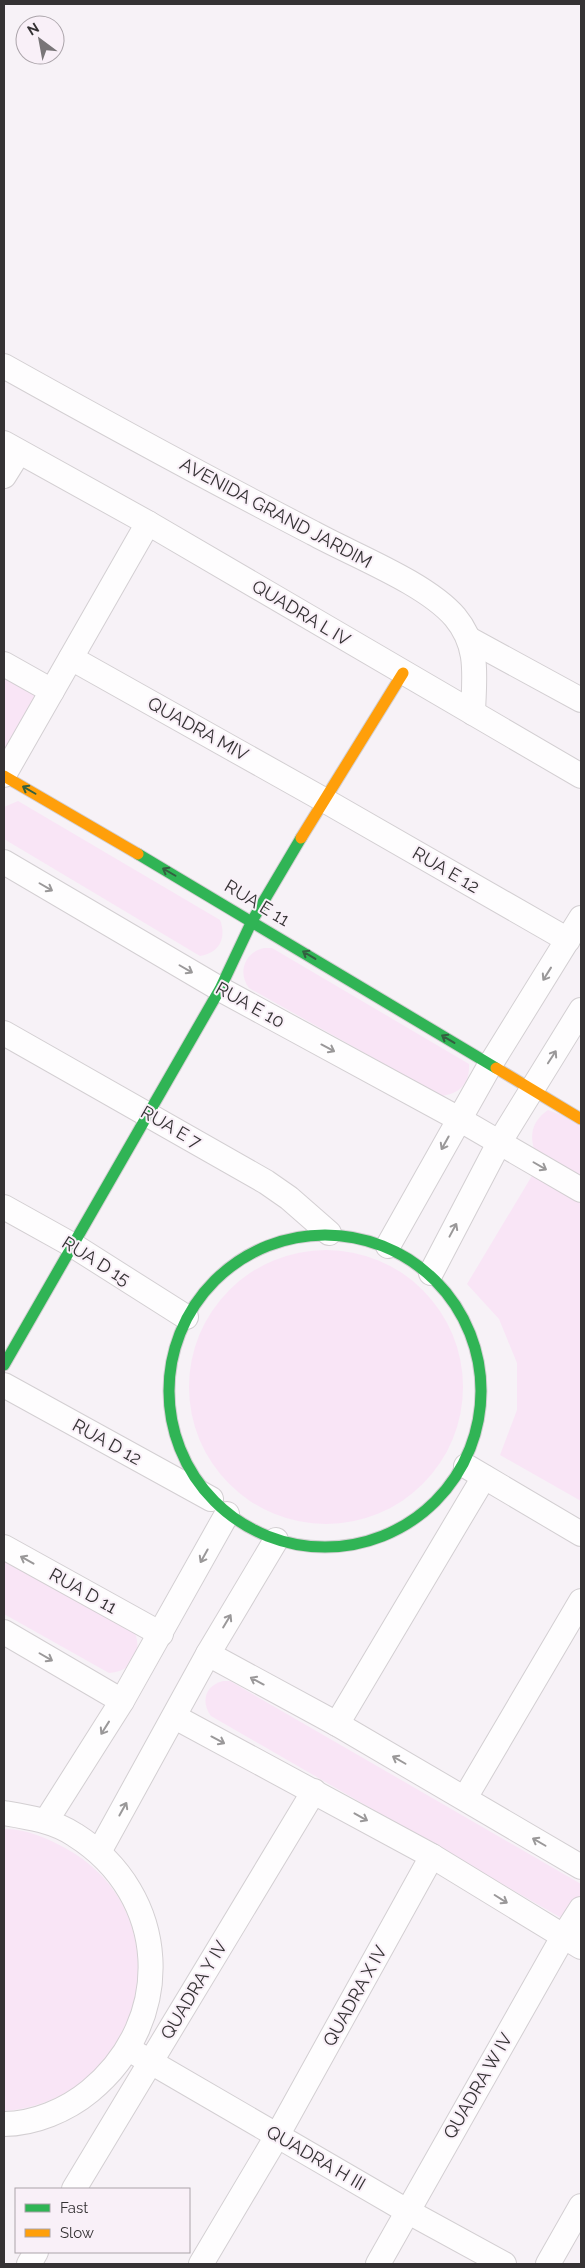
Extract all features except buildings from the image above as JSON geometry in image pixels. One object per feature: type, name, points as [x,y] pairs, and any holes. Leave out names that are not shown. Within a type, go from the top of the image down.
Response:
[{"type":"street","name":"AVENIDA GRAND JARDIM","points":[[4,366],[192,470],[405,580],[441,602],[456,618],[469,639],[475,658],[473,713]]},
{"type":"street","points":[[4,476],[11,447]]},
{"type":"street","name":"QUADRA L IV","points":[[11,447],[148,523],[581,776]]},
{"type":"street","points":[[4,775],[148,523]]},
{"type":"street","points":[[469,639],[581,700]]},
{"type":"street","name":"QUADRA MIV","points":[[71,658],[324,800]]},
{"type":"street","points":[[4,664],[52,691]]},
{"type":"street","points":[[4,1366],[150,1115],[220,989],[252,921],[403,673]]},
{"type":"street","name":"RUA E 11","points":[[4,775],[252,921],[581,1119]]},
{"type":"street","name":"RUA E 12","points":[[324,800],[568,940]]},
{"type":"street","name":"RUA E 10","points":[[4,862],[220,989],[459,1119],[581,1190]]},
{"type":"street","points":[[388,1246],[490,1065],[581,918]]},
{"type":"street","points":[[430,1274],[499,1143],[581,1010]]},
{"type":"street","name":"RUA E 7","points":[[4,1033],[266,1182],[290,1198],[329,1233]]},
{"type":"street","name":"RUA D 15","points":[[4,1208],[74,1246],[186,1317]]},
{"type":"street","points":[[337,1724],[475,1471],[475,1438],[482,1394],[477,1349],[459,1308],[430,1274],[388,1246],[329,1233],[272,1243],[222,1272],[186,1317],[170,1364],[169,1412],[183,1459],[219,1506],[251,1529],[276,1540],[309,1546],[343,1546],[376,1538],[406,1524],[475,1471]]},
{"type":"street","name":"RUA D 12","points":[[4,1385],[219,1506]]},
{"type":"street","points":[[475,1471],[581,1534]]},
{"type":"street","points":[[46,1821],[162,1634],[219,1506]]},
{"type":"street","points":[[99,1852],[208,1654],[276,1540]]},
{"type":"street","name":"RUA D 11","points":[[4,1547],[162,1634]]},
{"type":"street","points":[[465,1798],[581,1601]]},
{"type":"street","points":[[4,1632],[122,1701]]},
{"type":"street","points":[[208,1654],[337,1724],[581,1867]]},
{"type":"street","points":[[175,1716],[432,1856],[572,1942]]},
{"type":"street","name":"QUADRA Y IV","points":[[75,2188],[314,1791]]},
{"type":"street","points":[[4,1812],[46,1821],[74,1834],[99,1852],[123,1878],[140,1910],[150,1944],[151,1980],[144,2016],[130,2048],[108,2077],[80,2100],[48,2116],[13,2124],[4,2124]]},
{"type":"street","name":"QUADRA X IV","points":[[201,2264],[277,2136],[432,1856]]},
{"type":"street","name":"QUADRA W IV","points":[[378,2264],[407,2211],[572,1942],[581,1910]]},
{"type":"street","name":"QUADRA H III","points":[[130,2048],[150,2063],[407,2211],[504,2264]]},
{"type":"street","points":[[548,2264],[581,2206]]},
{"type":"street","points":[[28,2264],[35,2253]]},
{"type":"shaded area","points":[[4,672],[40,694],[4,756]]},
{"type":"shaded area","points":[[18,801],[220,920],[222,939],[220,944],[212,952],[200,956],[4,839],[4,807]]},
{"type":"shaded area","points":[[264,948],[272,948],[469,1064],[466,1082],[454,1093],[441,1096],[249,988],[245,982],[243,969],[252,954]]},
{"type":"shaded area","points":[[548,1110],[581,1122],[581,1177],[534,1149],[532,1137],[534,1127],[539,1118]]},
{"type":"shaded area","points":[[533,1174],[581,1202],[581,1501],[500,1455],[517,1410],[517,1363],[499,1319],[467,1284]]},
{"type":"shaded area","points":[[326,1250],[366,1256],[391,1266],[423,1290],[447,1322],[457,1347],[463,1387],[457,1427],[447,1452],[423,1484],[391,1508],[366,1518],[326,1524],[286,1518],[261,1508],[229,1484],[205,1452],[195,1427],[189,1387],[195,1347],[205,1322],[229,1290],[261,1266],[286,1256]]},
{"type":"shaded area","points":[[4,1561],[135,1633],[137,1648],[133,1660],[123,1669],[109,1673],[4,1614]]},
{"type":"shaded area","points":[[223,1681],[230,1681],[581,1884],[581,1907],[563,1919],[211,1716],[205,1699],[212,1686]]},
{"type":"shaded area","points":[[4,1829],[27,1832],[58,1844],[104,1878],[128,1916],[138,1958],[134,2001],[118,2041],[90,2075],[52,2100],[4,2111]]},
{"type":"traffic: fast","points":[[4,1365],[220,989],[252,921],[301,838]]},
{"type":"traffic: fast","points":[[138,854],[496,1068]]},
{"type":"traffic: fast","points":[[325,1235],[355,1238],[399,1253],[424,1270],[446,1292],[463,1317],[469,1331],[478,1361],[481,1391],[478,1421],[463,1465],[446,1490],[424,1512],[399,1529],[385,1535],[355,1544],[325,1547],[295,1544],[251,1529],[226,1512],[204,1490],[187,1465],[181,1451],[172,1421],[169,1391],[172,1361],[187,1317],[204,1292],[226,1270],[251,1253],[265,1247],[295,1238],[325,1235]]},
{"type":"traffic: slow","points":[[301,838],[403,673]]},
{"type":"traffic: slow","points":[[4,776],[138,854]]},
{"type":"traffic: slow","points":[[496,1068],[581,1119]]}]
